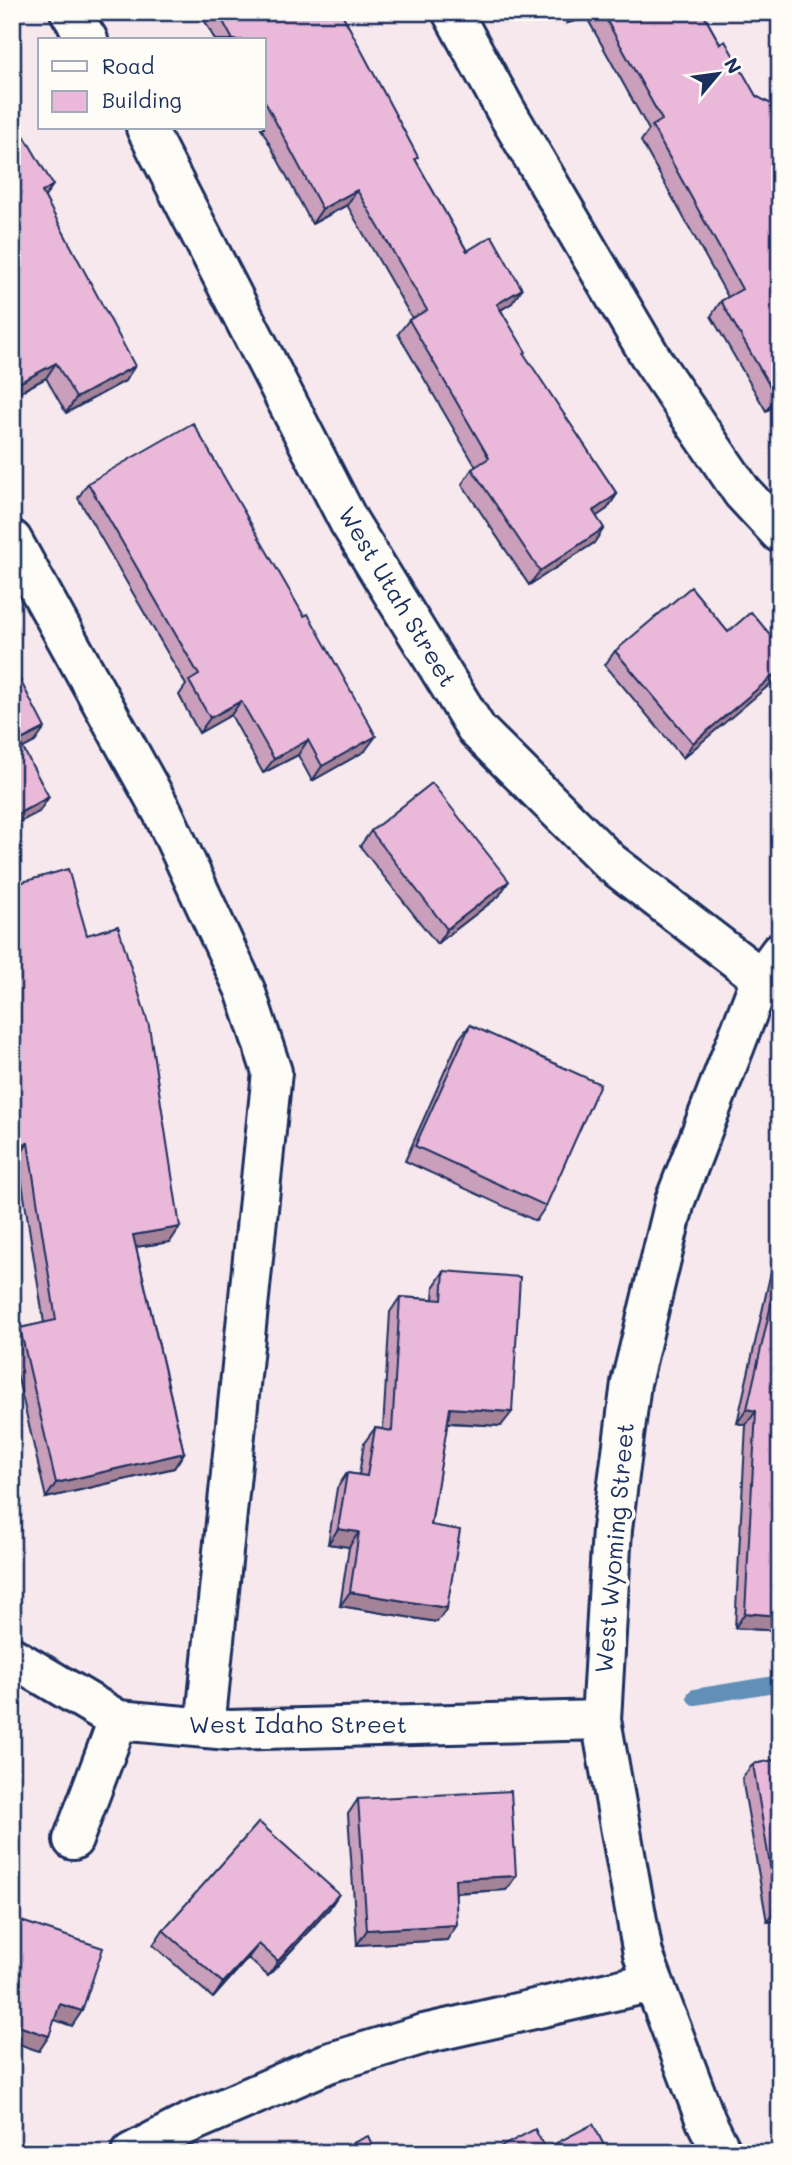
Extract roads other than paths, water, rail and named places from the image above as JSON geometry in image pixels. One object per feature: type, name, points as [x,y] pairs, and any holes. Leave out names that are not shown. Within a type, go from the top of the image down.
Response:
[{"type":"street","points":[[70,12],[87,38]]},
{"type":"street","points":[[452,12],[506,111],[653,360],[742,492],[780,533]]},
{"type":"street","name":"West Utah Street","points":[[147,130],[349,522],[477,730],[610,862],[770,965]]},
{"type":"street","points":[[12,540],[163,813],[244,990],[272,1072],[205,1728]]},
{"type":"street","name":"West Wyoming Street","points":[[722,2153],[706,2121],[643,1954],[601,1720],[612,1529],[631,1383],[675,1201],[770,965]]},
{"type":"street","name":"West Idaho Street","points":[[12,1657],[118,1720],[229,1730],[601,1720]]},
{"type":"street","points":[[73,1840],[118,1720]]},
{"type":"street","points":[[131,2153],[185,2125],[328,2063],[424,2034],[653,1982]]},
{"type":"waterway","points":[[695,1697],[780,1683]]}]
